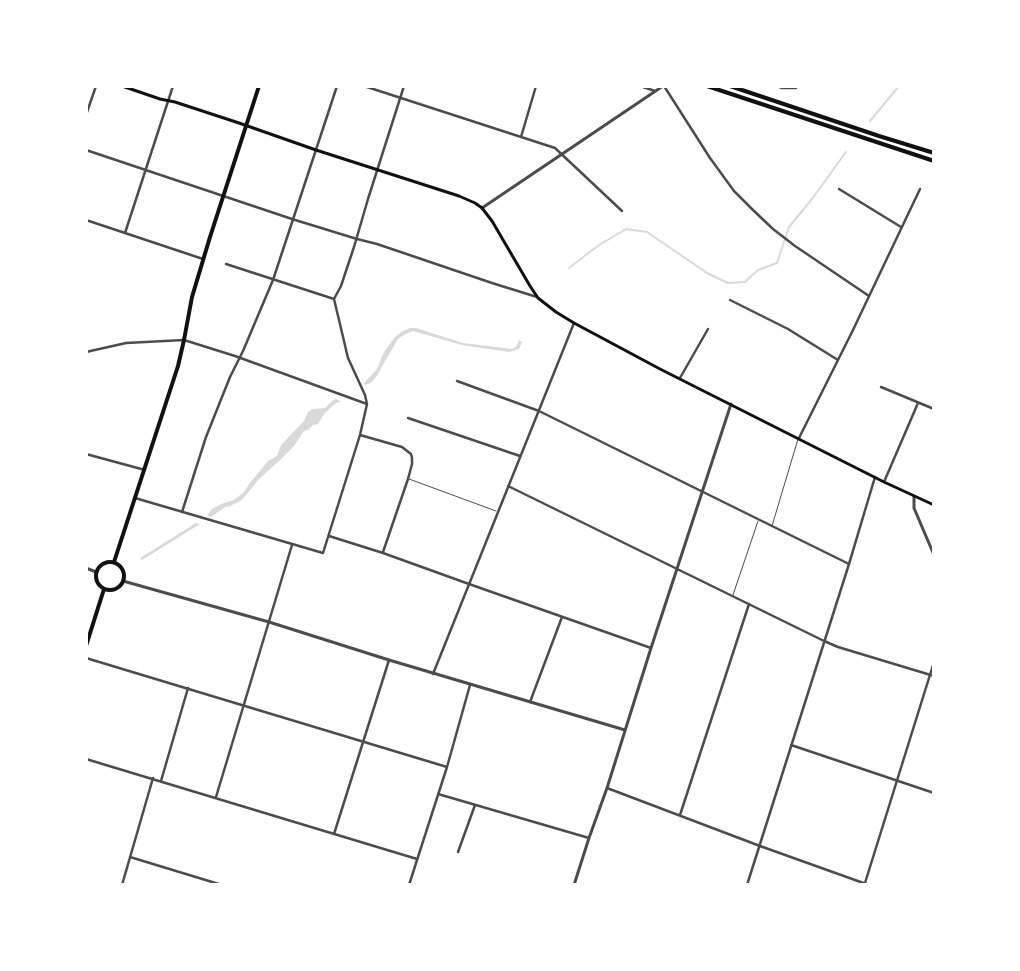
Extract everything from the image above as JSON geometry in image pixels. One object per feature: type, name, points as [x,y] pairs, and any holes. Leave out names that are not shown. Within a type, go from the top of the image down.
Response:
[{"type":"main road","points":[[122,86],[459,196],[482,208],[492,221],[530,286],[546,306],[574,323],[680,378],[884,482],[934,505]]},
{"type":"main road","points":[[114,562],[178,364],[192,297],[203,259],[259,86]]},
{"type":"main road","points":[[707,86],[934,161]]},
{"type":"main road","points":[[730,86],[934,153]]},
{"type":"main road","points":[[114,562],[122,568],[123,581],[121,585],[113,590],[104,589],[97,582],[96,572],[101,565],[114,562]]},
{"type":"main road","points":[[86,646],[104,589]]},
{"type":"street","points":[[86,115],[96,86]]},
{"type":"street","points":[[124,233],[173,86]]},
{"type":"street","points":[[182,512],[206,437],[273,280],[337,86]]},
{"type":"street","points":[[364,86],[555,148],[622,211]]},
{"type":"street","points":[[135,498],[323,554],[360,435],[367,404],[365,395],[348,358],[334,299],[341,286],[357,239],[404,86]]},
{"type":"street","points":[[520,137],[536,86]]},
{"type":"street","points":[[640,86],[655,91]]},
{"type":"street","points":[[482,208],[664,86],[706,152],[734,191],[766,223],[788,241],[869,296]]},
{"type":"street","points":[[777,86],[782,88],[796,88],[797,86]]},
{"type":"street","points":[[86,150],[538,298]]},
{"type":"street","points":[[839,189],[901,227]]},
{"type":"street","points":[[799,438],[920,189]]},
{"type":"street","points":[[86,220],[203,259]]},
{"type":"street","points":[[226,264],[334,299]]},
{"type":"street","points":[[730,300],[788,329],[838,360]]},
{"type":"street","points":[[434,674],[574,323]]},
{"type":"street","points":[[680,378],[708,329]]},
{"type":"street","points":[[86,352],[126,343],[184,340],[367,404]]},
{"type":"street","points":[[457,381],[538,411],[849,564]]},
{"type":"street","points":[[881,387],[934,409]]},
{"type":"street","points":[[884,482],[918,402]]},
{"type":"street","points":[[574,885],[731,403]]},
{"type":"street","points":[[408,418],[520,456]]},
{"type":"street","points":[[360,435],[402,447],[411,454],[412,458],[408,479],[383,553]]},
{"type":"street","points":[[86,454],[144,470]]},
{"type":"street","points":[[747,885],[875,477]]},
{"type":"street","points":[[508,486],[824,641],[838,647],[932,675]]},
{"type":"street","points":[[914,496],[914,508],[934,555]]},
{"type":"street","points":[[329,536],[383,553],[651,648]]},
{"type":"street","points":[[216,798],[292,545]]},
{"type":"street","points":[[86,568],[96,572]]},
{"type":"street","points":[[123,581],[269,622],[470,685],[625,730]]},
{"type":"street","points":[[680,815],[749,604]]},
{"type":"street","points":[[530,702],[562,616]]},
{"type":"street","points":[[86,658],[447,767]]},
{"type":"street","points":[[334,834],[389,660]]},
{"type":"street","points":[[607,788],[866,884],[932,675],[934,662]]},
{"type":"street","points":[[409,885],[447,767],[470,685]]},
{"type":"street","points":[[161,781],[188,688]]},
{"type":"street","points":[[791,745],[934,793]]},
{"type":"street","points":[[86,759],[417,860]]},
{"type":"street","points":[[122,885],[153,778]]},
{"type":"street","points":[[438,794],[589,838]]},
{"type":"street","points":[[458,852],[475,804]]},
{"type":"street","points":[[130,857],[222,885]]},
{"type":"lane","points":[[771,526],[799,438]]},
{"type":"lane","points":[[408,479],[498,512]]},
{"type":"lane","points":[[733,596],[758,520]]},
{"type":"shaded area","points":[[410,328],[416,328],[463,343],[512,349],[516,347],[519,340],[522,342],[519,349],[509,352],[462,345],[413,331],[398,339],[376,377],[371,383],[365,385],[364,383],[377,369],[383,354],[394,338]]},
{"type":"shaded area","points":[[336,399],[340,402],[336,403],[325,413],[318,424],[304,431],[294,446],[259,479],[242,500],[225,507],[211,517],[207,516],[212,509],[234,500],[244,492],[268,461],[277,456],[281,445],[304,421],[308,412],[312,409],[325,408]]},
{"type":"shaded area","points":[[196,523],[200,524],[142,560],[140,558]]},
{"type":"waterway","points":[[870,121],[899,86]]},
{"type":"waterway","points":[[569,268],[599,245],[626,229],[647,232],[707,273],[728,283],[745,282],[758,270],[777,263],[789,227],[846,152]]}]
